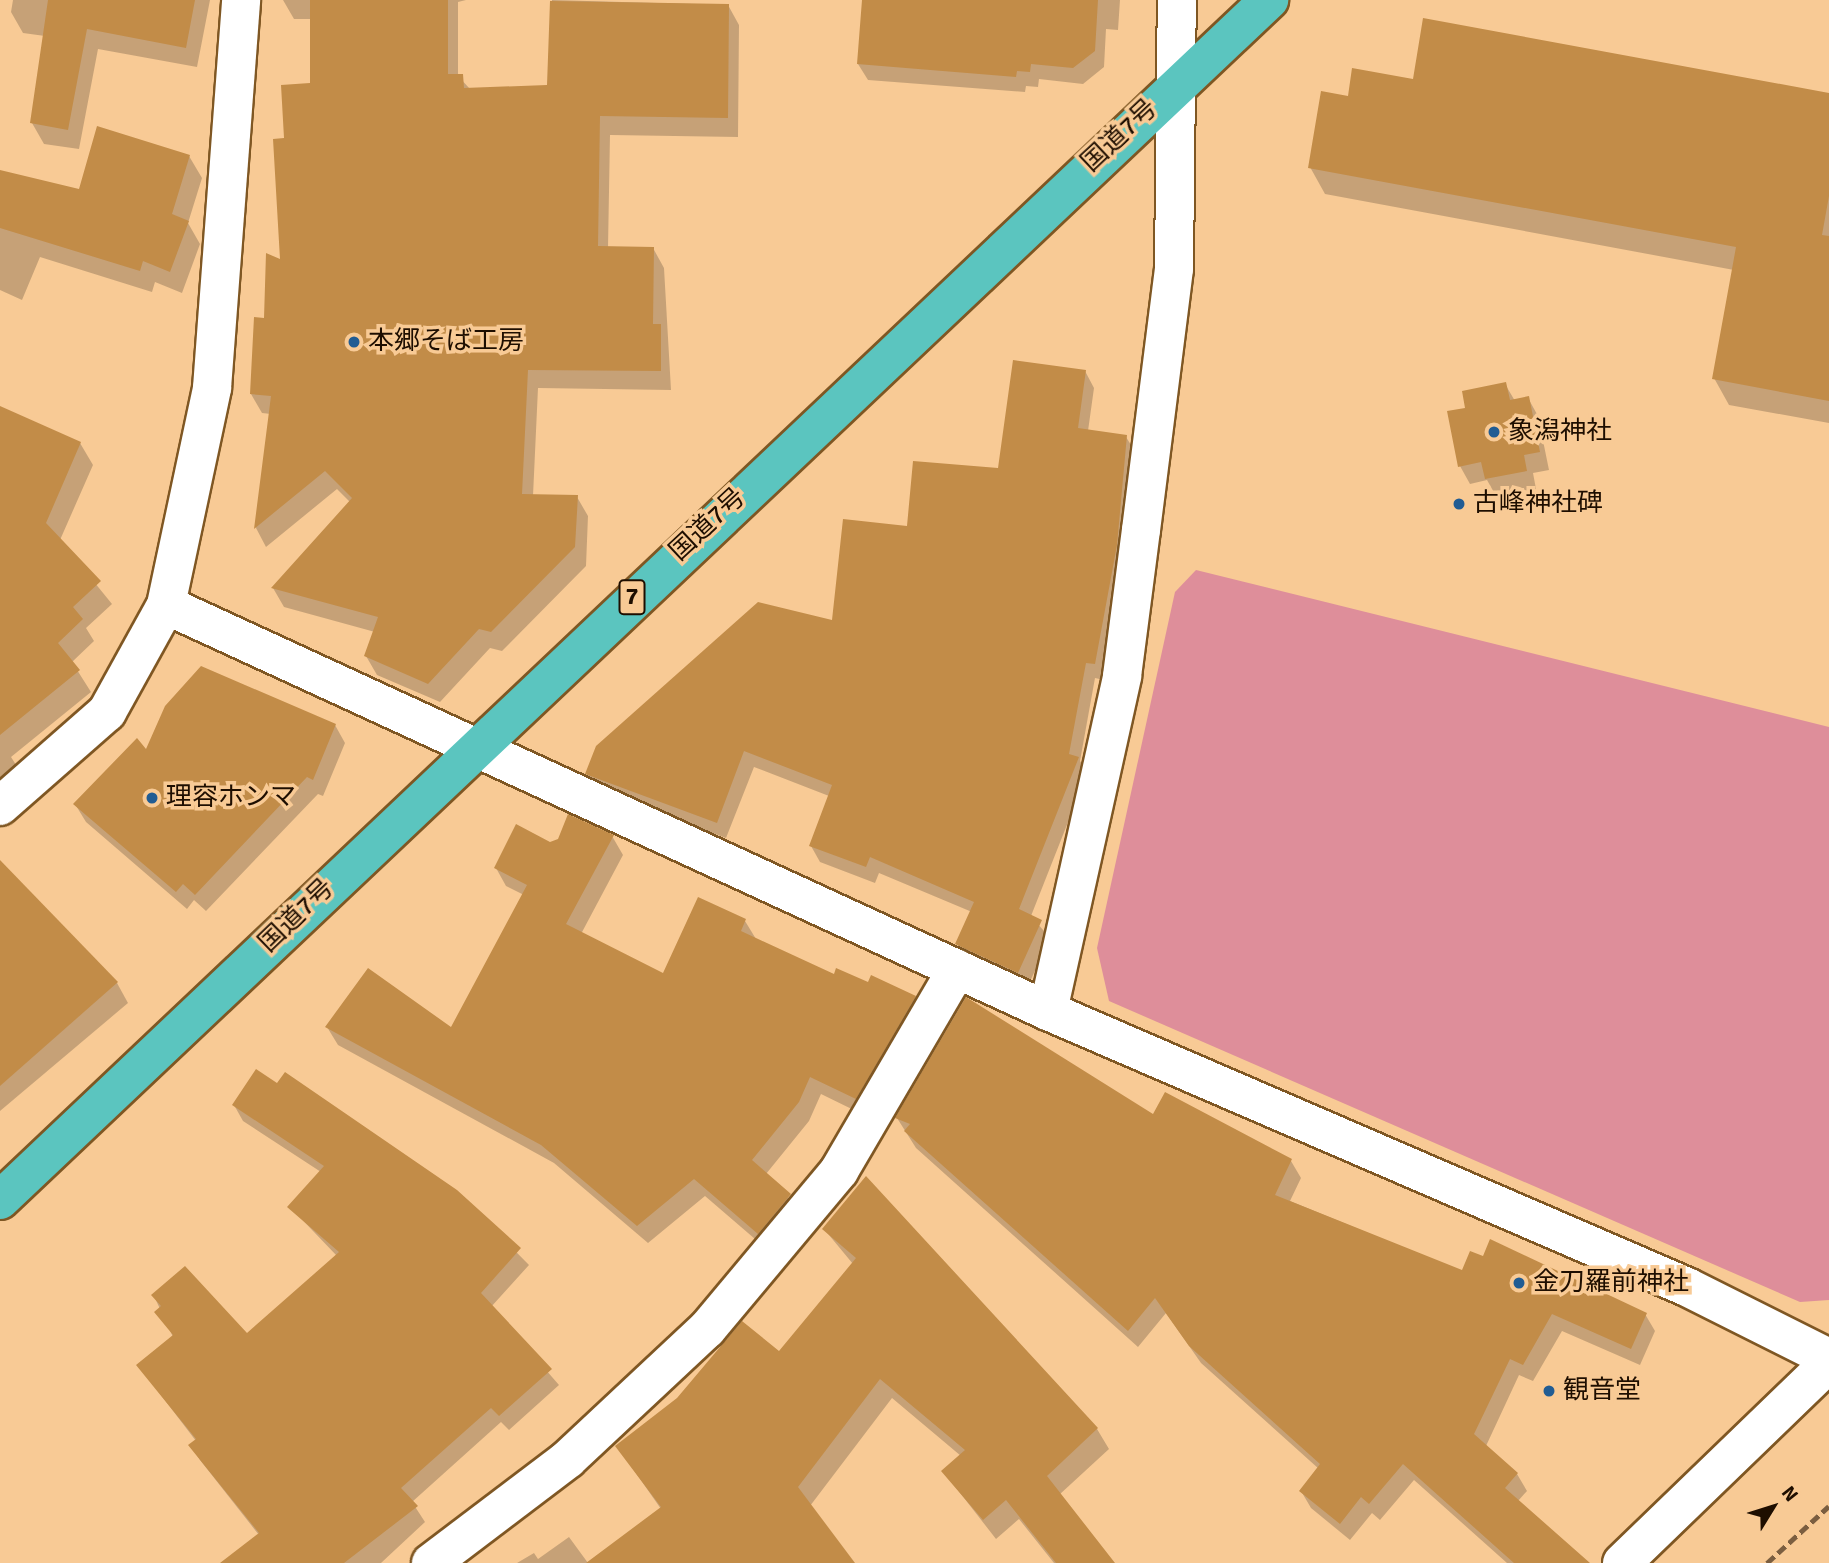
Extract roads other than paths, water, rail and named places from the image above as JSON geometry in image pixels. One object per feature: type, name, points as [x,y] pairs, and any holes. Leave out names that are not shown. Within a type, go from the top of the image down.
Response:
[{"type":"highway","name":"国道7号","points":[[0,1200],[475,745],[1180,80],[1269,0]]},
{"type":"street","points":[[0,806],[107,712],[166,605],[212,388],[241,0]]},
{"type":"street","points":[[1048,1011],[1122,676],[1174,269],[1180,80],[1177,0]]},
{"type":"street","points":[[166,605],[1048,1011],[1688,1287],[1829,1361],[1622,1563]]},
{"type":"street","points":[[431,1563],[568,1459],[707,1329],[839,1171],[957,969]]},
{"type":"railway","points":[[1767,1563],[1829,1506]]},
{"type":"place","name":"本郷そば工房","points":[[354,342]]},
{"type":"place","name":"象潟神社","points":[[1494,432]]},
{"type":"place","name":"古峰神社碑","points":[[1459,504]]},
{"type":"place","name":"理容ホンマ","points":[[152,798]]},
{"type":"place","name":"金刀羅前神社","points":[[1519,1283]]},
{"type":"place","name":"観音堂","points":[[1549,1391]]}]
